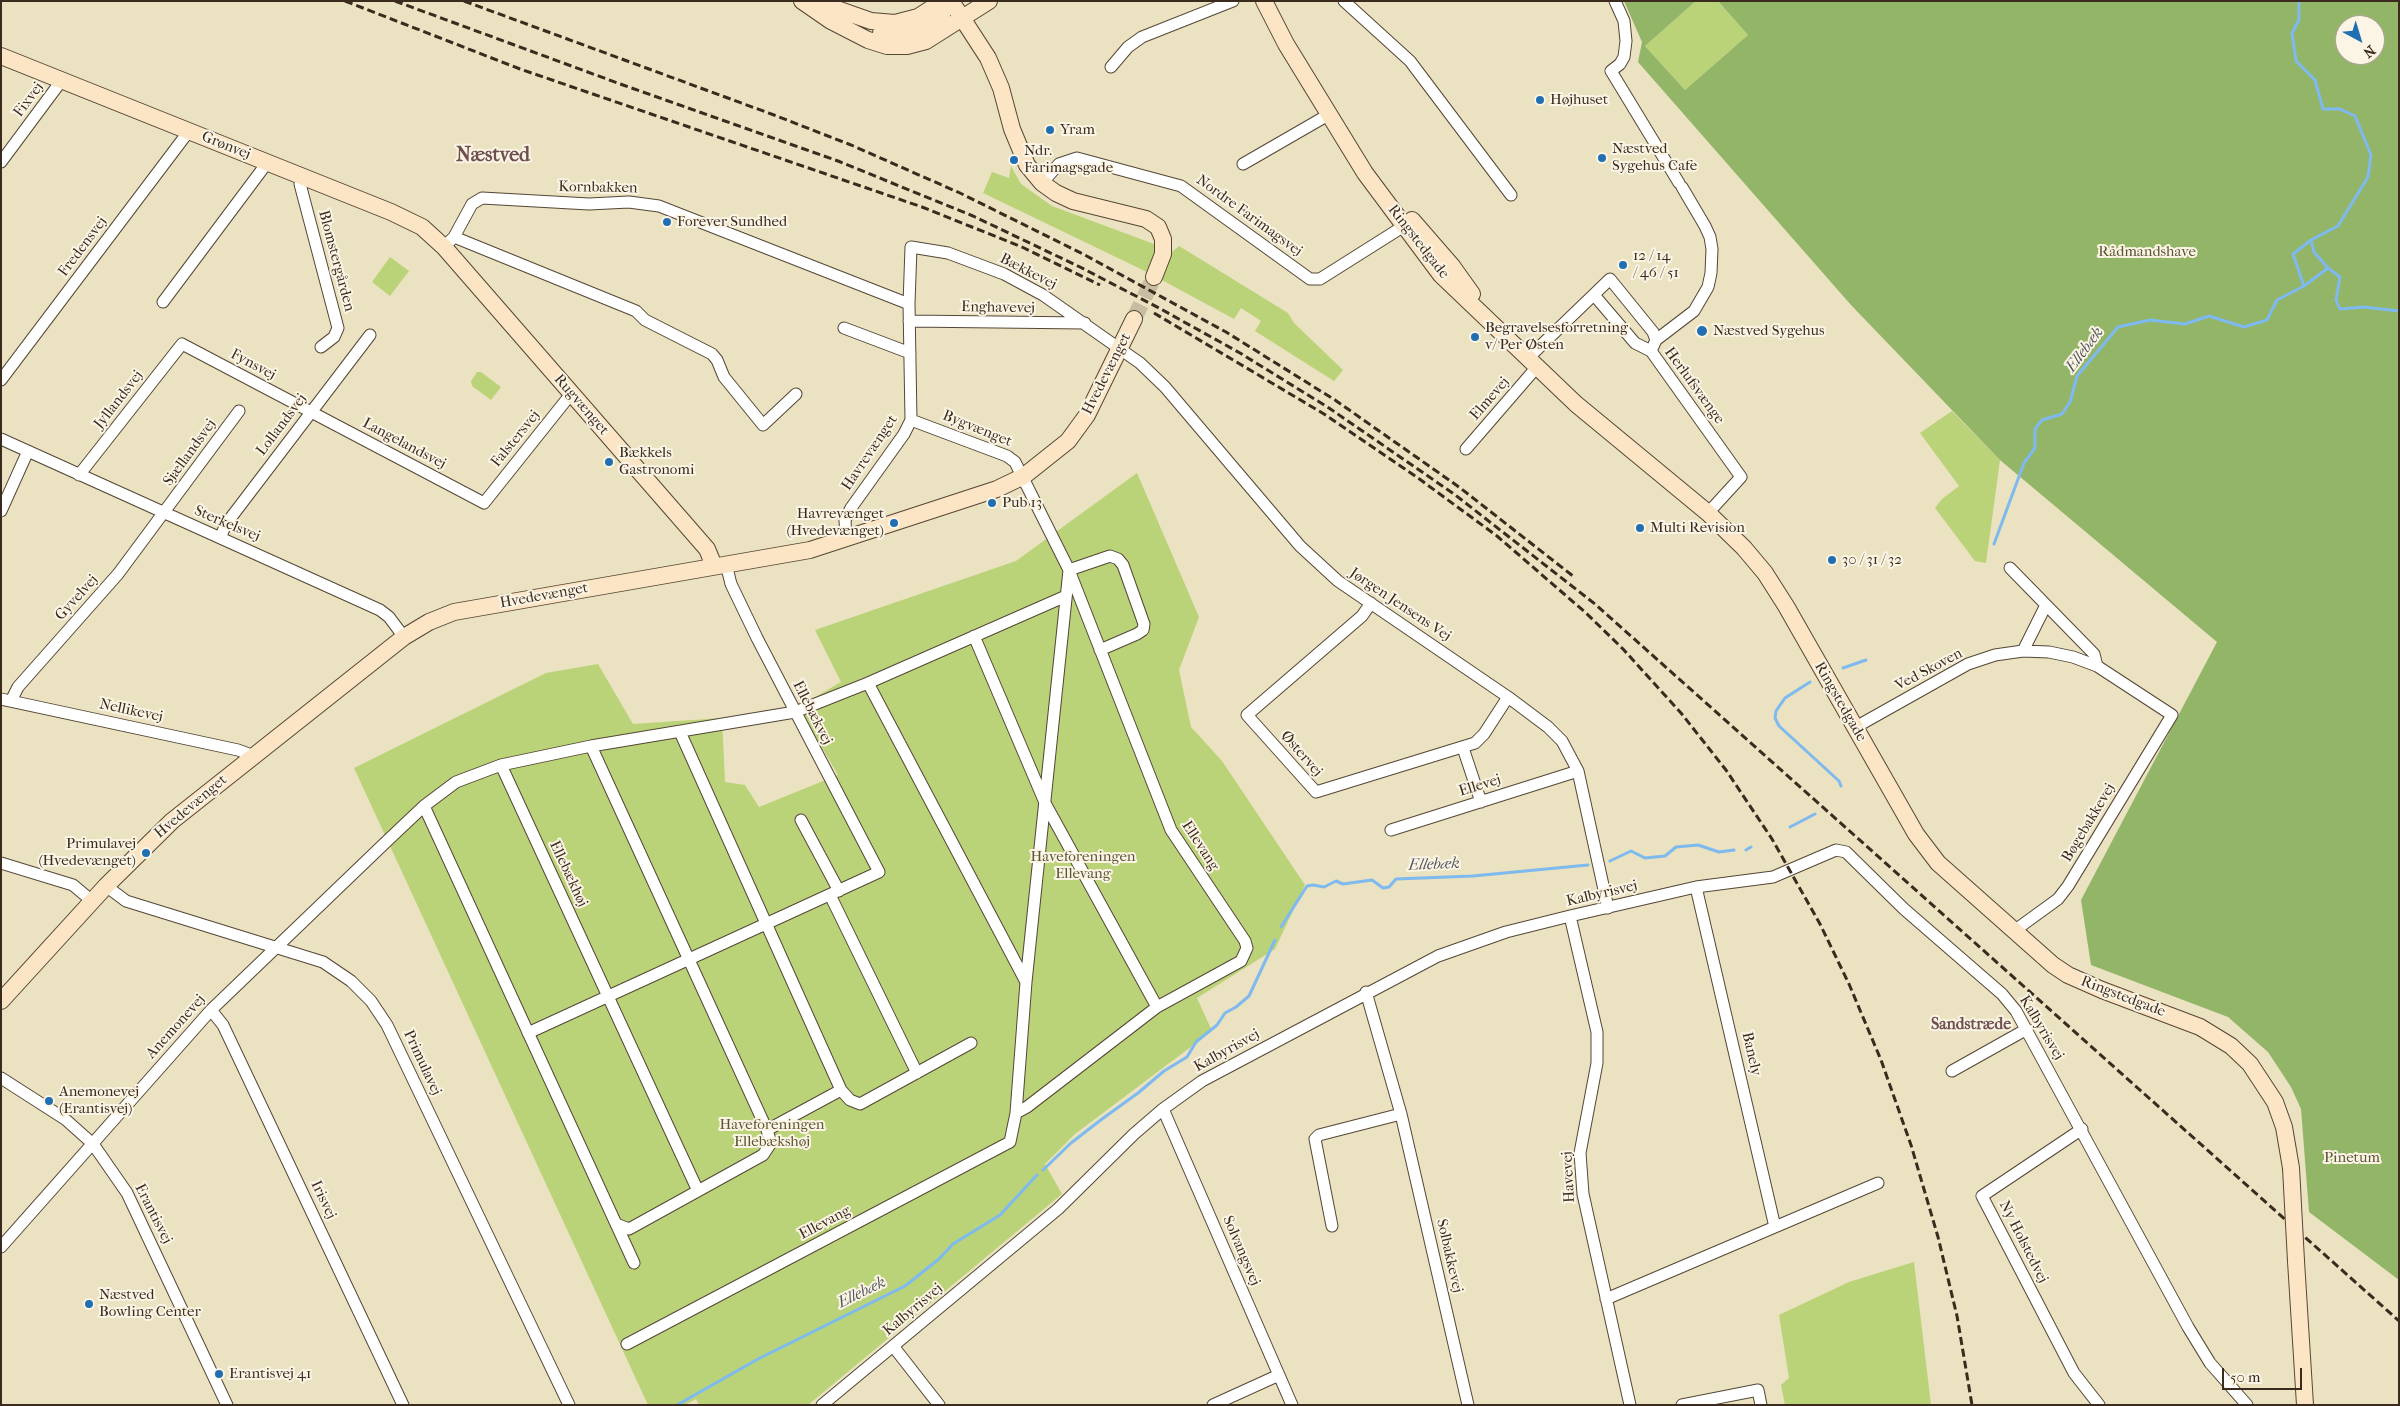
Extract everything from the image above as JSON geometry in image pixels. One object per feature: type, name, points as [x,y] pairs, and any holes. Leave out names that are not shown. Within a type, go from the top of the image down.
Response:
[{"type":"street","points":[[802,1],[837,24],[868,40],[888,46],[907,46],[926,41],[990,1]]},
{"type":"street","points":[[814,1],[871,21],[895,24],[918,17],[943,1]]},
{"type":"street","points":[[837,24],[884,34],[910,33],[936,21],[950,1],[988,58],[1001,88],[1012,129],[1027,165],[1042,183],[1073,201],[1146,219],[1158,227],[1163,239],[1163,254],[1154,277]]},
{"type":"street","points":[[962,20],[967,1]]},
{"type":"street","points":[[1111,67],[1128,47],[1142,37],[1232,1]]},
{"type":"street","name":"Ringstedgade","points":[[1264,1],[1328,115],[1365,173],[1441,275],[1576,404],[1708,513],[1744,548],[1776,588],[1854,728],[1924,847],[1938,863],[2014,931],[2068,975],[2200,1027],[2232,1046],[2256,1071],[2275,1102],[2284,1127],[2291,1168],[2305,1405]]},
{"type":"street","points":[[1344,1],[1410,62],[1511,195]]},
{"type":"street","name":"Herlufsvænge","points":[[1615,1],[1624,21],[1626,41],[1624,57],[1620,64],[1611,71],[1710,237],[1712,274],[1708,287],[1694,311],[1656,340],[1651,351],[1741,477],[1708,513]]},
{"type":"street","name":"Grønvej","points":[[1,56],[391,212],[449,242]]},
{"type":"street","name":"Fixvej","points":[[1,162],[62,80]]},
{"type":"street","points":[[1242,164],[1328,115]]},
{"type":"street","name":"Fredensvej","points":[[1,380],[189,131]]},
{"type":"street","points":[[1348,144],[1452,266],[1497,328]]},
{"type":"street","name":"Nordre Farimagsvej","points":[[1042,183],[1059,164],[1078,158],[1181,186],[1310,278],[1320,279],[1404,226]]},
{"type":"street","points":[[163,302],[267,163]]},
{"type":"street","name":"Blomstergården","points":[[303,177],[300,184],[338,328],[334,337],[321,347]]},
{"type":"street","name":"Kornbakken","points":[[449,242],[472,204],[482,198],[589,204],[629,202],[659,206],[909,304]]},
{"type":"street","points":[[449,242],[636,311],[645,320],[712,354],[717,360],[724,377],[763,425],[796,394]]},
{"type":"street","name":"Rugvænget","points":[[449,242],[571,394],[720,565]]},
{"type":"street","name":"Havrevænget","points":[[846,539],[845,520],[851,508],[904,434],[911,420],[909,304],[911,247]]},
{"type":"street","name":"Bækkevej","points":[[911,247],[948,253],[1004,274],[1044,295],[1120,348]]},
{"type":"street","name":"Elmevej","points":[[1466,449],[1554,334],[1610,279],[1652,332],[1656,340]]},
{"type":"street","points":[[1594,295],[1635,343],[1651,351]]},
{"type":"street","name":"Hvedevænget","points":[[1,1001],[106,886],[180,815],[404,637],[429,622],[454,612],[810,550],[996,489],[1024,476],[1068,440],[1087,415],[1134,319]]},
{"type":"street","name":"Enghavevej","points":[[909,321],[1085,324]]},
{"type":"street","points":[[844,328],[910,353]]},
{"type":"street","name":"Lollandsvej","points":[[221,536],[226,524],[370,335]]},
{"type":"street","name":"Fynsvej","points":[[182,344],[310,412]]},
{"type":"street","name":"Jyllandsvej","points":[[79,475],[182,344]]},
{"type":"street","name":"Jørgen Jensens Vej","points":[[1120,348],[1165,387],[1300,546],[1338,581],[1508,697],[1562,740],[1578,771],[1608,908]]},
{"type":"street","name":"Falstersvej","points":[[484,503],[571,394]]},
{"type":"street","name":"Sjællandsvej","points":[[164,513],[239,411]]},
{"type":"street","name":"Langelandsvej","points":[[310,412],[484,503]]},
{"type":"street","name":"Bygvænget","points":[[911,420],[1007,456],[1015,462],[1024,476]]},
{"type":"street","name":"Sterkelsvej","points":[[1,439],[164,513],[221,536],[380,610],[389,617],[404,637]]},
{"type":"street","points":[[1,511],[28,451]]},
{"type":"street","name":"Ellevang","points":[[1016,1113],[1027,1107],[1156,1007],[1241,961],[1247,948],[1246,941],[1170,830],[1069,570],[1024,476]]},
{"type":"street","name":"Gyvelvej","points":[[6,700],[118,574],[164,513]]},
{"type":"street","points":[[1069,570],[1110,556],[1118,559],[1124,565],[1144,624],[1143,630],[1100,650]]},
{"type":"street","name":"Ellebækvej","points":[[720,565],[878,872],[835,893]]},
{"type":"street","name":"Ved Skoven","points":[[2010,568],[2094,654],[2097,666]]},
{"type":"street","name":"Ellevang","points":[[627,1344],[1010,1142],[1016,1113],[1026,982],[1046,805],[1069,570]]},
{"type":"street","points":[[634,1263],[424,806],[456,782],[501,764],[591,746],[795,712],[868,683],[1066,596]]},
{"type":"street","name":"Østervej","points":[[1371,603],[1362,616],[1247,715],[1316,792],[1475,743],[1484,734],[1508,697]]},
{"type":"street","points":[[2023,651],[2046,605]]},
{"type":"street","name":"Ellevang","points":[[974,636],[1046,805],[1156,1007]]},
{"type":"street","name":"Ved Skoven","points":[[1854,728],[1968,664],[1995,655],[2023,651],[2049,652],[2073,657],[2097,666],[2172,715]]},
{"type":"street","points":[[868,683],[1026,982]]},
{"type":"street","name":"Nellikevej","points":[[6,700],[238,750],[254,756]]},
{"type":"street","name":"Bøgebakkevej","points":[[2014,931],[2058,899],[2068,886],[2172,715]]},
{"type":"street","points":[[680,732],[841,1090],[850,1100],[860,1104],[971,1044]]},
{"type":"street","points":[[591,746],[767,1130],[771,1143],[763,1155],[628,1229],[616,1224]]},
{"type":"street","points":[[1463,748],[1481,802]]},
{"type":"street","name":"Ellebækhøj","points":[[501,764],[698,1191]]},
{"type":"street","name":"Ellevej","points":[[1391,830],[1578,771]]},
{"type":"street","name":"Anemonevej","points":[[1,1247],[211,1010],[424,806]]},
{"type":"street","points":[[801,820],[917,1073]]},
{"type":"street","name":"Kalbyrisvej","points":[[822,1405],[1058,1209],[1134,1134],[1202,1081],[1366,992],[1438,956],[1506,932],[1570,916],[1696,887],[1773,877],[1836,850],[1846,852],[1904,909],[2002,994],[2016,1011],[2082,1128],[2188,1326],[2210,1362],[2248,1405]]},
{"type":"street","points":[[1,863],[73,885],[92,901]]},
{"type":"street","name":"Primulavej","points":[[106,886],[126,902],[277,946],[323,962],[351,981],[370,1001],[387,1025],[568,1405]]},
{"type":"street","name":"Banely","points":[[1696,887],[1775,1227]]},
{"type":"street","points":[[528,1033],[835,893]]},
{"type":"street","name":"Havevej","points":[[1570,916],[1596,1032],[1597,1063],[1580,1153],[1583,1194],[1630,1405]]},
{"type":"street","name":"Solbakkevej","points":[[1366,992],[1401,1114],[1468,1405]]},
{"type":"street","name":"Irisvej","points":[[211,1010],[223,1025],[403,1405]]},
{"type":"street","points":[[1952,1071],[2027,1029]]},
{"type":"street","name":"Erantisvej","points":[[1,1078],[65,1118],[93,1144],[126,1193],[227,1405]]},
{"type":"street","points":[[767,1130],[841,1090]]},
{"type":"street","name":"Solvangsvej","points":[[1164,1109],[1292,1405]]},
{"type":"street","points":[[1332,1226],[1315,1139],[1318,1135],[1401,1114]]},
{"type":"street","name":"Ny Holstedvej","points":[[2082,1128],[1982,1196],[2074,1373],[2099,1405]]},
{"type":"street","points":[[1606,1299],[1878,1183]]},
{"type":"street","points":[[893,1346],[939,1405]]},
{"type":"street","points":[[1213,1405],[1278,1375]]},
{"type":"street","points":[[1682,1405],[1758,1390],[1761,1405]]},
{"type":"green space","name":"Rådmandshave","points":[[1624,1],[1696,1],[1645,46],[1685,90],[1748,35],[1718,1],[2399,1],[2399,1280],[2309,1212],[2301,1109],[2291,1087],[2268,1052],[2228,1017],[2091,965],[2081,900],[2217,642],[2000,460],[1851,305],[1638,62],[1642,42]]},
{"type":"green space","points":[[1696,1],[1718,1],[1748,35],[1685,90],[1645,46]]},
{"type":"green space","points":[[1011,166],[1021,184],[1052,206],[1154,244],[1154,257],[1149,273],[983,193],[992,172],[1009,178]]},
{"type":"green space","points":[[1179,246],[1288,313],[1294,323],[1343,370],[1334,381],[1255,331],[1261,321],[1241,308],[1234,319],[1160,279],[1172,252]]},
{"type":"green space","points":[[390,257],[409,271],[390,296],[372,282]]},
{"type":"green space","points":[[477,372],[481,372],[501,387],[491,400],[472,386],[471,381]]},
{"type":"green space","points":[[1952,411],[2000,460],[1986,563],[1975,561],[1935,508],[1942,499],[1959,486],[1920,433]]},
{"type":"green space","name":"Haveforeningen Ellebækshøj","points":[[1137,473],[1199,617],[1179,670],[1191,727],[1222,761],[1305,885],[1275,949],[1197,998],[1212,1031],[1075,1134],[1045,1164],[1062,1194],[808,1405],[699,1405],[696,1399],[685,1405],[648,1405],[354,768],[546,673],[598,664],[633,724],[722,718],[725,782],[745,785],[759,807],[838,775],[798,707],[841,682],[815,630],[1016,561]]},
{"type":"green space","points":[[1914,1262],[1931,1405],[1785,1405],[1781,1385],[1789,1378],[1779,1315],[1849,1282]]},
{"type":"waterway","name":"Ellebæk","points":[[1994,544],[2024,463],[2035,448],[2035,429],[2042,420],[2062,414],[2070,402],[2077,376],[2118,327],[2150,320],[2185,324],[2209,316],[2244,327],[2267,320],[2277,300],[2304,286],[2328,268],[2314,252],[2311,240],[2338,226],[2368,177],[2371,155],[2355,116],[2340,109],[2323,109],[2315,80],[2296,61],[2292,33],[2299,20],[2299,1]]},
{"type":"waterway","points":[[2304,286],[2293,254],[2311,240]]},
{"type":"waterway","points":[[2328,268],[2340,277],[2336,300],[2340,309],[2364,307],[2399,311]]},
{"type":"waterway","name":"Ellebæk","points":[[1843,668],[1866,660]]},
{"type":"waterway","name":"Ellebæk","points":[[1810,682],[1785,698],[1776,711],[1775,718],[1779,726],[1839,781],[1841,786]]},
{"type":"waterway","name":"Ellebæk","points":[[1790,827],[1815,814]]},
{"type":"waterway","name":"Ellebæk","points":[[1610,861],[1631,851],[1645,858],[1665,856],[1676,847],[1698,845],[1719,852],[1734,850]]},
{"type":"waterway","name":"Ellebæk","points":[[1746,850],[1751,847]]},
{"type":"waterway","name":"Ellebæk","points":[[1281,927],[1307,886],[1324,887],[1336,881],[1343,884],[1372,880],[1383,888],[1389,887],[1396,879],[1473,876],[1588,865]]},
{"type":"waterway","name":"Ellebæk","points":[[1043,1170],[1071,1143],[1164,1071],[1187,1057],[1196,1042],[1217,1025],[1225,1013],[1249,996],[1275,940]]},
{"type":"waterway","name":"Ellebæk","points":[[677,1405],[758,1359],[905,1286],[939,1259],[953,1244],[1000,1215],[1037,1175]]},
{"type":"tunnel","points":[[1134,319],[1154,277]]},
{"type":"railway","points":[[345,1],[520,69],[922,207],[1022,247],[1100,285]]},
{"type":"railway","points":[[395,1],[623,85],[838,161],[973,216],[1080,267],[1159,308],[1240,353],[1329,408],[1454,494],[1595,604],[2399,1321]]},
{"type":"railway","points":[[464,1],[851,145],[960,193],[1083,254],[1226,332],[1335,400],[1459,487],[1573,576]]},
{"type":"railway","points":[[1154,313],[1324,414],[1418,478],[1497,536],[1586,613],[1623,649],[1681,713],[1726,770],[1772,839],[1820,924],[1849,984],[1881,1060],[1911,1145],[1938,1237],[1957,1316],[1972,1405]]},
{"type":"place","name":"Højhuset","points":[[1540,100]]},
{"type":"place","name":"Yram","points":[[1050,130]]},
{"type":"place","name":"Næstved Sygehus Cafe","points":[[1602,158]]},
{"type":"place","name":"Ndr. Farimagsgade","points":[[1014,160]]},
{"type":"place","name":"Forever Sundhed","points":[[667,222]]},
{"type":"place","name":"12 / 14 / 46 / 51","points":[[1623,265]]},
{"type":"place","name":"Næstved Sygehus","points":[[1702,331]]},
{"type":"place","name":"Begravelsesforretning v/ Per Østen","points":[[1475,337]]},
{"type":"place","name":"Bækkels Gastronomi","points":[[609,462]]},
{"type":"place","name":"Pub 13","points":[[992,503]]},
{"type":"place","name":"Havrevænget (Hvedevænget)","points":[[894,523]]},
{"type":"place","name":"Multi Revision","points":[[1640,528]]},
{"type":"place","name":"30 / 31 / 32","points":[[1832,560]]},
{"type":"place","name":"Primulavej (Hvedevænget)","points":[[146,853]]},
{"type":"place","name":"Anemonevej (Erantisvej)","points":[[49,1101]]},
{"type":"place","name":"Næstved Bowling Center","points":[[89,1304]]},
{"type":"place","name":"Erantisvej 41","points":[[219,1374]]},
{"type":"district","name":"Næstved","points":[[493,156]]},
{"type":"district","name":"Sandstræde","points":[[1971,1025]]},
{"type":"park label","name":"Haveforeningen Ellevang","points":[[1083,866]]},
{"type":"park label","name":"Pinetum","points":[[2352,1158]]}]
